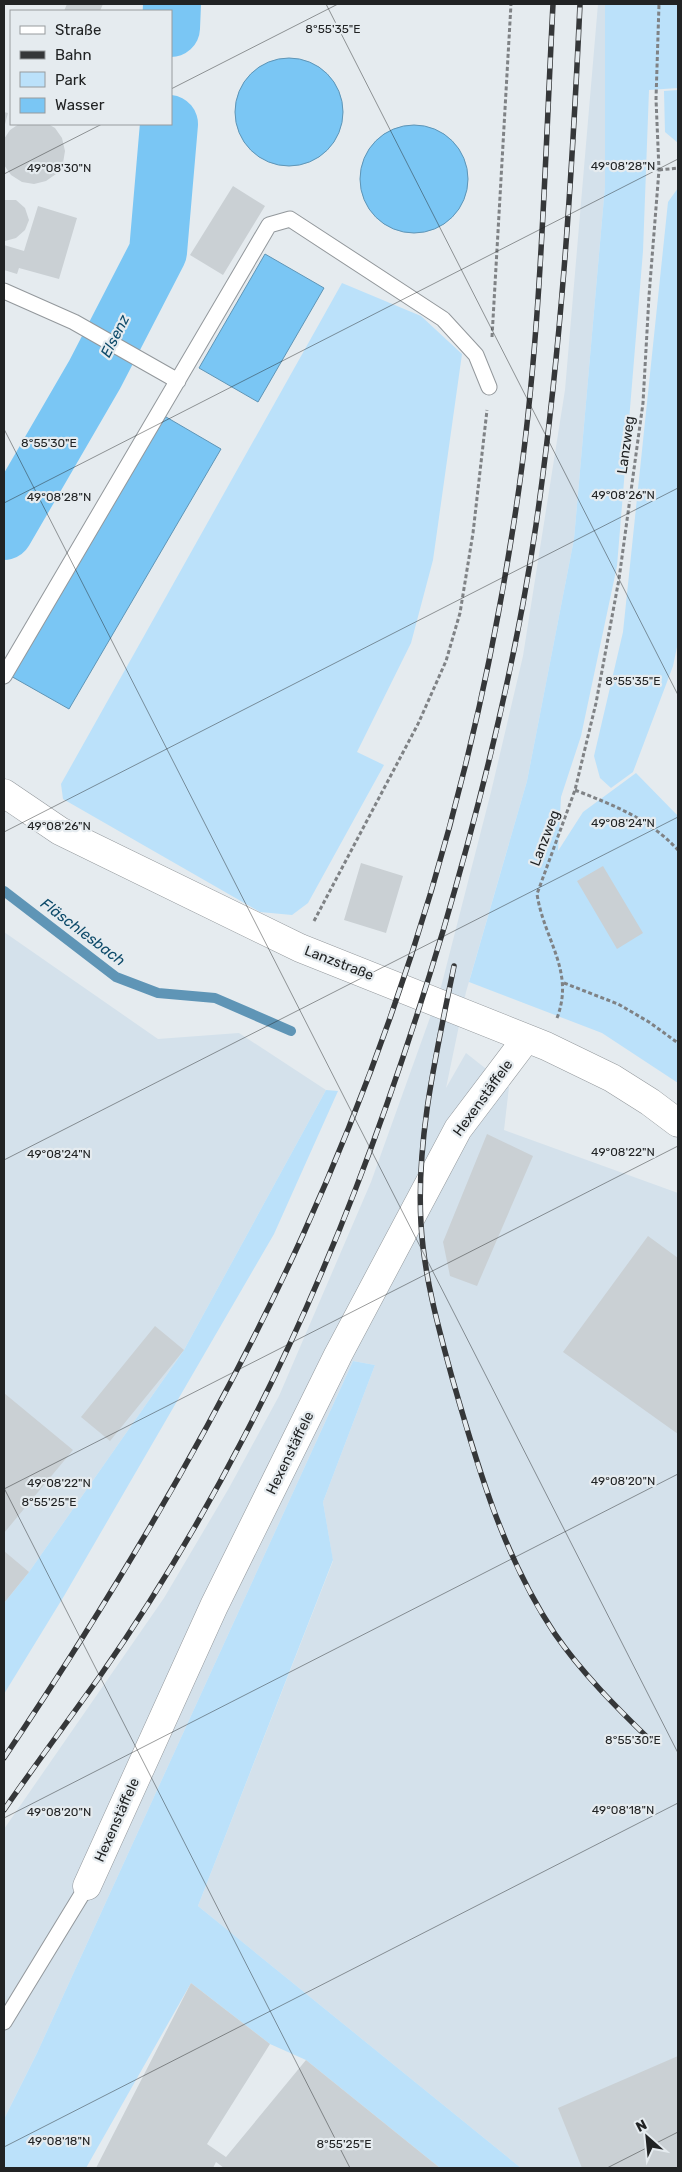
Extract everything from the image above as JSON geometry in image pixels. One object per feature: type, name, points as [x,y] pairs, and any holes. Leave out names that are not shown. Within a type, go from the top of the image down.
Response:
[{"type":"street","name":"Lanzstraße","points":[[4,793],[60,831],[300,948],[536,1043],[612,1078],[678,1122]]},
{"type":"street","name":"Hexenstäffele","points":[[87,1886],[214,1606],[338,1355],[458,1129],[536,1043]]},
{"type":"lane","points":[[4,676],[270,225],[290,219],[443,319],[476,355],[489,387]]},
{"type":"lane","points":[[4,291],[90,331],[178,381]]},
{"type":"lane","points":[[4,2022],[87,1886]]},
{"type":"path","points":[[300,948],[418,724],[446,661],[460,613],[473,533],[489,387],[511,4]]},
{"type":"path","name":"Lanzweg","points":[[564,983],[558,960],[540,913],[537,894],[575,790],[596,704],[620,579],[643,403],[649,296],[660,170],[656,99],[659,4]]},
{"type":"path","points":[[660,170],[678,168]]},
{"type":"path","points":[[575,790],[634,814],[678,850]]},
{"type":"path","points":[[536,1043],[560,1009],[564,983],[618,1004],[649,1022],[678,1043]]},
{"type":"shaded area","points":[[598,4],[605,4],[605,186],[574,539],[527,781],[466,992],[446,1088],[466,1053],[509,1087],[504,1130],[678,1193],[678,2168],[521,2168],[198,1906],[333,1561],[323,1502],[375,1365],[353,1361],[37,2053],[4,2119],[4,1829],[164,1598],[229,1488],[279,1396],[371,1182],[441,987],[491,792],[523,656],[565,390]]},
{"type":"shaded area","points":[[4,932],[158,1039],[239,1033],[326,1090],[184,1350],[29,1572],[4,1603]]},
{"type":"green space","points":[[605,4],[678,4],[678,88],[649,90],[643,251],[617,566],[581,736],[561,797],[558,851],[583,812],[636,773],[678,816],[678,1083],[602,1033],[469,982],[527,781],[574,539],[605,186]]},
{"type":"green space","points":[[678,90],[678,143],[665,132],[664,91]]},
{"type":"green space","points":[[678,188],[678,642],[673,666],[633,772],[611,788],[600,778],[594,756],[623,632],[668,202]]},
{"type":"green space","points":[[342,283],[421,316],[462,354],[433,560],[411,643],[357,752],[384,765],[308,903],[292,915],[260,912],[63,799],[61,784]]},
{"type":"green space","points":[[326,1090],[338,1091],[274,1234],[64,1596],[4,1694],[4,1603],[29,1572],[184,1350]]},
{"type":"green space","points":[[353,1361],[375,1365],[323,1502],[333,1560],[198,1906],[521,2168],[440,2168],[306,2060],[270,2044],[191,1983],[86,2168],[4,2168],[4,2119],[37,2053]]},
{"type":"water","points":[[289,58],[310,62],[327,74],[339,91],[343,112],[339,133],[327,150],[310,162],[289,166],[268,162],[251,150],[239,133],[235,112],[239,91],[251,74],[268,62]]},
{"type":"water","points":[[414,125],[435,129],[452,141],[464,158],[468,179],[464,200],[452,217],[435,229],[414,233],[393,229],[376,217],[364,200],[360,179],[364,158],[376,141],[393,129]]},
{"type":"water","points":[[265,254],[324,288],[258,402],[199,368]]},
{"type":"water","points":[[161,414],[221,449],[69,709],[9,675]]},
{"type":"building","points":[[67,4],[103,4],[100,10],[64,10]]},
{"type":"building","points":[[4,112],[8,113],[4,128]]},
{"type":"building","points":[[18,125],[50,125],[55,128],[62,138],[65,151],[63,163],[56,174],[46,181],[34,184],[22,182],[11,175],[4,165],[4,139],[10,130]]},
{"type":"building","points":[[233,186],[265,206],[223,275],[190,255]]},
{"type":"building","points":[[4,200],[16,200],[25,208],[29,220],[25,230],[16,238],[5,241]]},
{"type":"building","points":[[38,206],[77,218],[59,279],[19,268],[17,274],[4,270],[4,245],[24,251]]},
{"type":"building","points":[[361,863],[403,876],[386,933],[344,920]]},
{"type":"building","points":[[603,866],[643,933],[617,949],[577,881]]},
{"type":"building","points":[[487,1134],[533,1156],[477,1286],[450,1276],[443,1242]]},
{"type":"building","points":[[648,1236],[678,1258],[678,1434],[563,1352]]},
{"type":"building","points":[[155,1326],[184,1350],[110,1441],[81,1417]]},
{"type":"building","points":[[4,1393],[73,1450],[4,1533]]},
{"type":"building","points":[[4,1551],[29,1572],[4,1603]]},
{"type":"building","points":[[191,1983],[270,2044],[207,2144],[226,2157],[306,2060],[440,2168],[224,2168],[216,2162],[213,2168],[96,2168]]},
{"type":"building","points":[[678,2056],[678,2168],[582,2168],[558,2108]]},
{"type":"waterway","name":"Elsenz","points":[[172,4],[172,10]]},
{"type":"waterway","name":"Elsenz","points":[[4,531],[95,374],[158,252],[169,125]]},
{"type":"waterway","name":"Fläschlesbach","points":[[4,891],[116,977],[158,993],[215,998],[291,1031]]},
{"type":"railway","points":[[4,1758],[86,1633],[125,1569],[201,1438],[270,1305],[339,1152],[373,1066],[432,890],[478,710],[497,619],[522,463],[536,332],[553,4]]},
{"type":"railway","points":[[4,1810],[139,1618],[212,1497],[245,1435],[304,1313],[331,1251],[380,1124],[423,996],[457,881],[497,730],[528,576],[545,460],[559,330],[580,4]]},
{"type":"railway","points":[[454,966],[429,1094],[420,1191],[425,1264],[438,1323],[462,1414],[483,1479],[494,1512],[521,1575],[537,1605],[565,1648],[600,1689],[650,1740]]}]
